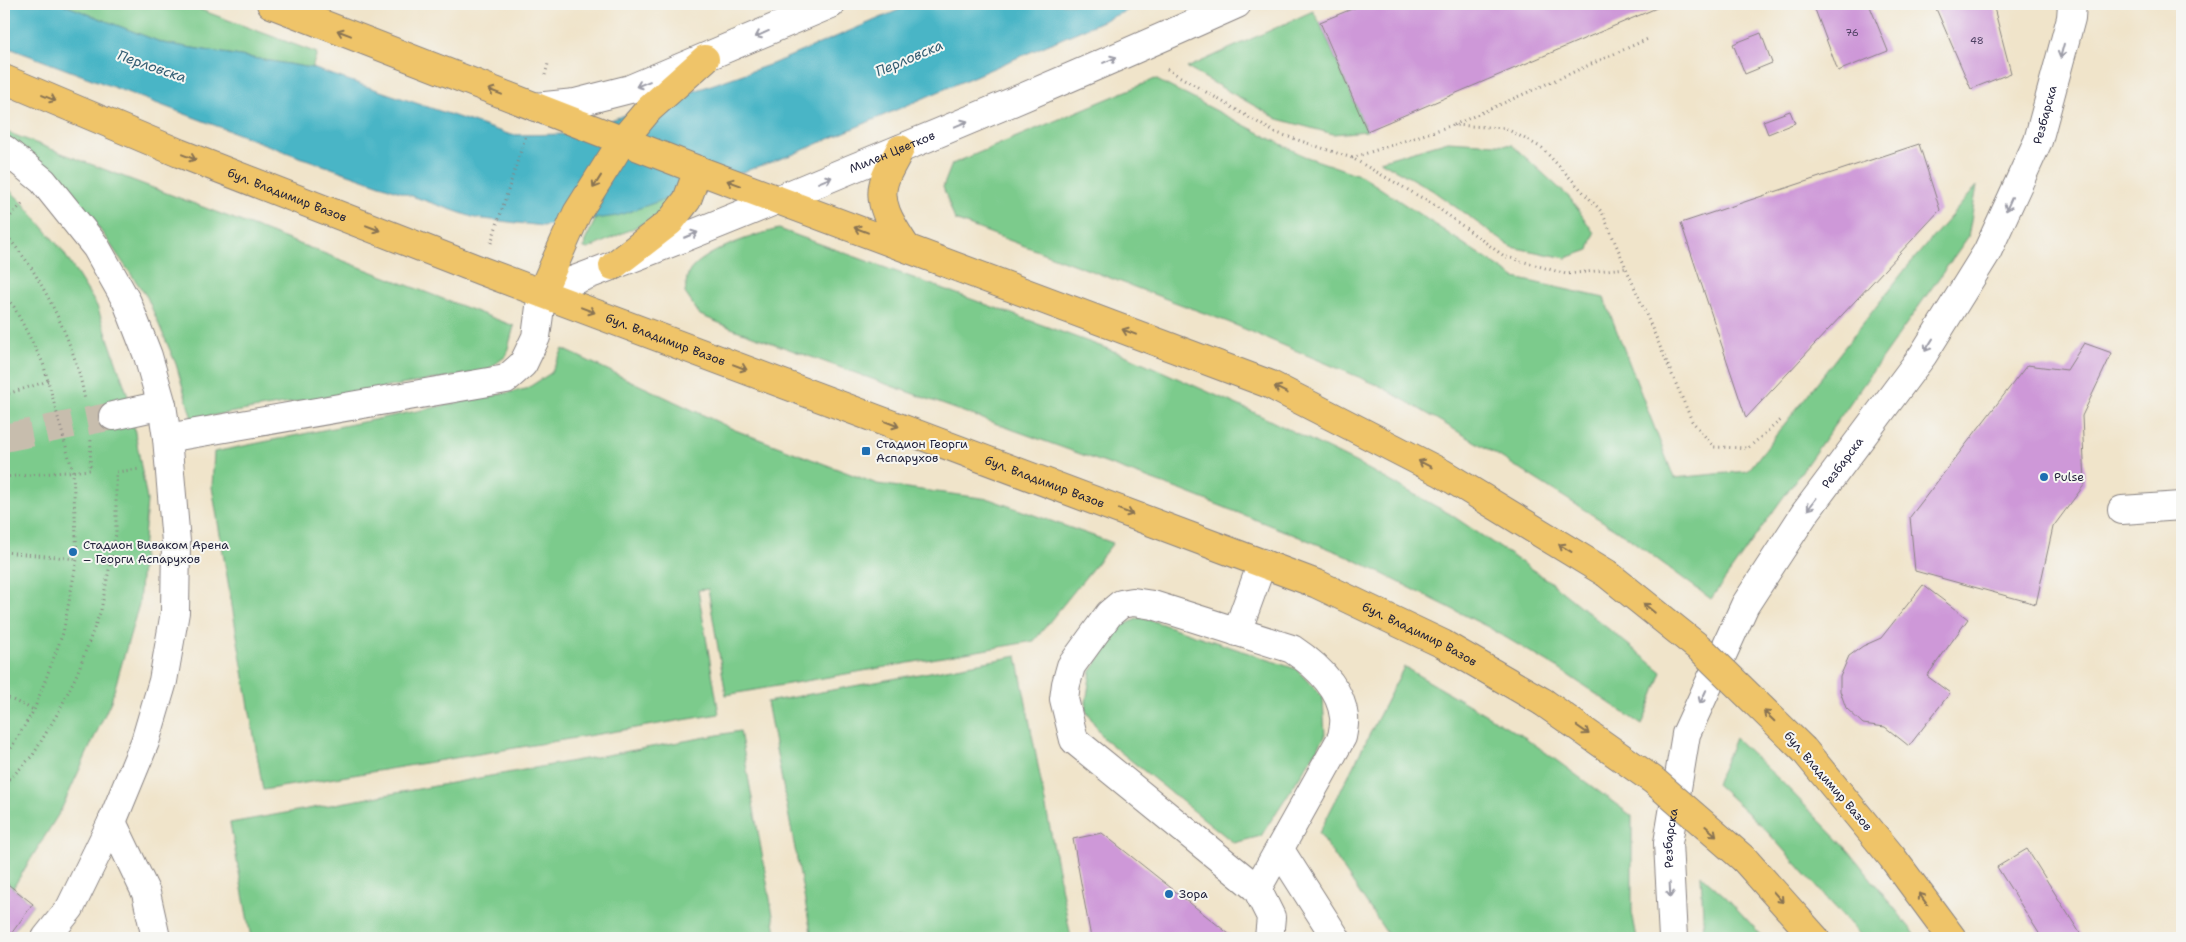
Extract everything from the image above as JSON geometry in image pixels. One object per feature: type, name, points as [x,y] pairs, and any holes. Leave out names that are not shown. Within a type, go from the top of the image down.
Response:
[{"type":"main road","name":"бул. Владимир Вазов","points":[[270,4],[532,118],[623,140],[698,170],[780,199],[1269,384],[1442,473],[1606,574],[1703,651],[1804,750],[1892,857],[1952,938]]},
{"type":"main road","points":[[542,292],[577,213],[623,140],[649,109],[705,59]]},
{"type":"main road","name":"бул. Владимир Вазов","points":[[4,79],[179,153],[482,271],[1317,584],[1443,644],[1543,702],[1652,780],[1745,860],[1815,938]]},
{"type":"main road","points":[[900,149],[884,182],[882,202],[889,220],[906,248]]},
{"type":"main road","points":[[613,266],[670,222],[687,200],[698,170]]},
{"type":"street","name":"Милен Цветков","points":[[542,292],[613,266],[780,199],[1134,50],[1237,4]]},
{"type":"street","name":"Резбарска","points":[[1673,938],[1668,844],[1686,734],[1745,605],[1805,513],[1923,355],[1987,252],[2038,140],[2071,18],[2072,4]]},
{"type":"street","points":[[532,118],[575,103],[630,89],[705,59],[813,7]]},
{"type":"street","points":[[4,149],[43,181],[96,247],[127,302],[148,356],[162,406],[170,465],[176,542],[175,612],[163,681],[145,742],[112,822],[70,908],[46,938]]},
{"type":"street","points":[[167,438],[506,379],[523,364],[536,337],[542,292]]},
{"type":"street","points":[[113,416],[162,406]]},
{"type":"street","points":[[2122,510],[2182,506]]},
{"type":"street","points":[[1237,632],[1262,563]]},
{"type":"street","points":[[1257,889],[1342,737],[1344,718],[1334,690],[1325,676],[1308,660],[1292,649],[1153,604],[1133,602],[1121,604],[1109,614],[1071,666],[1064,699],[1074,740],[1257,889],[1271,917],[1269,938]]},
{"type":"street","points":[[112,822],[146,893],[156,938]]},
{"type":"street","points":[[1280,850],[1336,938]]},
{"type":"path","points":[[1352,158],[1453,125],[1650,38]]},
{"type":"path","points":[[1134,50],[1274,132],[1352,158],[1432,203],[1504,256],[1566,274],[1626,268]]},
{"type":"path","points":[[544,78],[548,64]]},
{"type":"path","points":[[490,248],[532,118]]},
{"type":"path","points":[[1453,125],[1504,128],[1542,148],[1602,212],[1692,421],[1714,447],[1748,448],[1782,419]]},
{"type":"path","points":[[4,232],[32,268],[66,336],[83,388],[86,406]]},
{"type":"path","points":[[4,295],[14,307],[35,347],[43,363],[48,381],[73,472],[77,559],[63,634],[34,710],[4,760]]},
{"type":"path","points":[[4,394],[48,381]]},
{"type":"path","points":[[4,478],[90,470],[90,433]]},
{"type":"path","points":[[4,778],[10,779],[33,755],[60,711],[77,674],[101,610],[116,534],[116,472],[170,465]]},
{"type":"path","points":[[4,552],[77,559]]},
{"type":"path","points":[[4,696],[34,710]]},
{"type":"green space","points":[[62,4],[185,4],[317,53],[312,68],[163,43]]},
{"type":"green space","points":[[1313,11],[1367,131],[1333,134],[1278,119],[1187,68]]},
{"type":"green space","points":[[1155,79],[1304,156],[1362,176],[1515,278],[1604,298],[1674,478],[1748,471],[1907,267],[1977,186],[1968,237],[1711,599],[1626,536],[1491,451],[1380,386],[1228,322],[955,220],[943,187],[952,164]]},
{"type":"green space","points":[[4,131],[514,326],[506,356],[486,371],[192,419],[176,364],[147,297],[91,217],[56,177],[4,137]]},
{"type":"green space","points":[[1448,141],[1512,145],[1570,198],[1594,233],[1589,250],[1566,258],[1511,247],[1432,190],[1380,161]]},
{"type":"green space","name":"Стадион Виваком Арена – Георги Аспарухов","points":[[4,185],[23,203],[62,250],[97,306],[129,399],[147,500],[139,604],[111,701],[61,810],[13,888],[33,904],[8,938],[4,938]]},
{"type":"green space","points":[[677,193],[662,215],[588,249],[584,248],[585,241],[607,196]]},
{"type":"green space","points":[[779,229],[1130,357],[1251,411],[1357,463],[1450,514],[1549,581],[1662,672],[1642,725],[1559,669],[1488,627],[1345,555],[1183,491],[736,330],[700,315],[685,293],[688,274],[694,266],[704,258],[729,245]]},
{"type":"green space","points":[[563,349],[735,430],[877,484],[989,499],[1113,543],[1034,641],[726,695],[708,589],[698,590],[719,714],[263,790],[212,487],[214,452],[526,389],[551,373]]},
{"type":"green space","points":[[1141,617],[1296,669],[1323,697],[1325,737],[1261,836],[1234,843],[1103,738],[1085,709],[1091,671],[1122,626]]},
{"type":"green space","points":[[1017,656],[1071,938],[812,938],[767,702]]},
{"type":"green space","points":[[1404,667],[1526,738],[1632,816],[1632,912],[1637,938],[1390,938],[1319,833]]},
{"type":"green space","points":[[740,731],[777,938],[251,938],[230,823]]},
{"type":"green space","points":[[1735,738],[1785,785],[1849,851],[1918,938],[1863,938],[1762,826],[1716,784]]},
{"type":"green space","points":[[1701,875],[1727,898],[1764,938],[1704,938]]},
{"type":"water","name":"Перловска","points":[[4,4],[62,4],[163,43],[312,68],[511,135],[570,134],[772,64],[913,4],[1142,4],[794,154],[617,216],[543,226],[475,218],[294,155],[4,46]]},
{"type":"building","points":[[1364,4],[1666,4],[1367,131],[1320,22]]},
{"type":"building","points":[[1813,4],[1869,4],[1888,51],[1838,71]]},
{"type":"building","points":[[1934,4],[1993,4],[2011,73],[1971,89]]},
{"type":"building","points":[[1761,33],[1772,63],[1745,74],[1733,44]]},
{"type":"building","points":[[1790,111],[1795,123],[1768,134],[1763,121]]},
{"type":"building","points":[[1919,144],[1940,210],[1746,418],[1681,223]]},
{"type":"building","points":[[2084,343],[2112,353],[2082,416],[2085,484],[2053,527],[2036,604],[1915,571],[1910,517],[2027,365],[2067,370]]},
{"type":"building","points":[[1923,585],[1968,619],[1927,676],[1950,693],[1909,746],[1885,727],[1863,724],[1846,708],[1840,691],[1840,677],[1849,656],[1863,646],[1881,638]]},
{"type":"building","points":[[1102,833],[1234,938],[1091,938],[1073,839]]},
{"type":"building","points":[[2027,849],[2083,938],[2042,938],[1997,867]]},
{"type":"building","points":[[4,881],[33,904],[8,938],[4,938]]},
{"type":"tunnel","points":[[4,438],[113,416]]},
{"type":"place","name":"Стадион Георги Аспарухов","points":[[866,451]]},
{"type":"place","name":"Pulse","points":[[2044,477]]},
{"type":"place","name":"Стадион Виваком Арена – Георги Аспарухов","points":[[73,552]]},
{"type":"place","name":"Зора","points":[[1169,894]]}]
